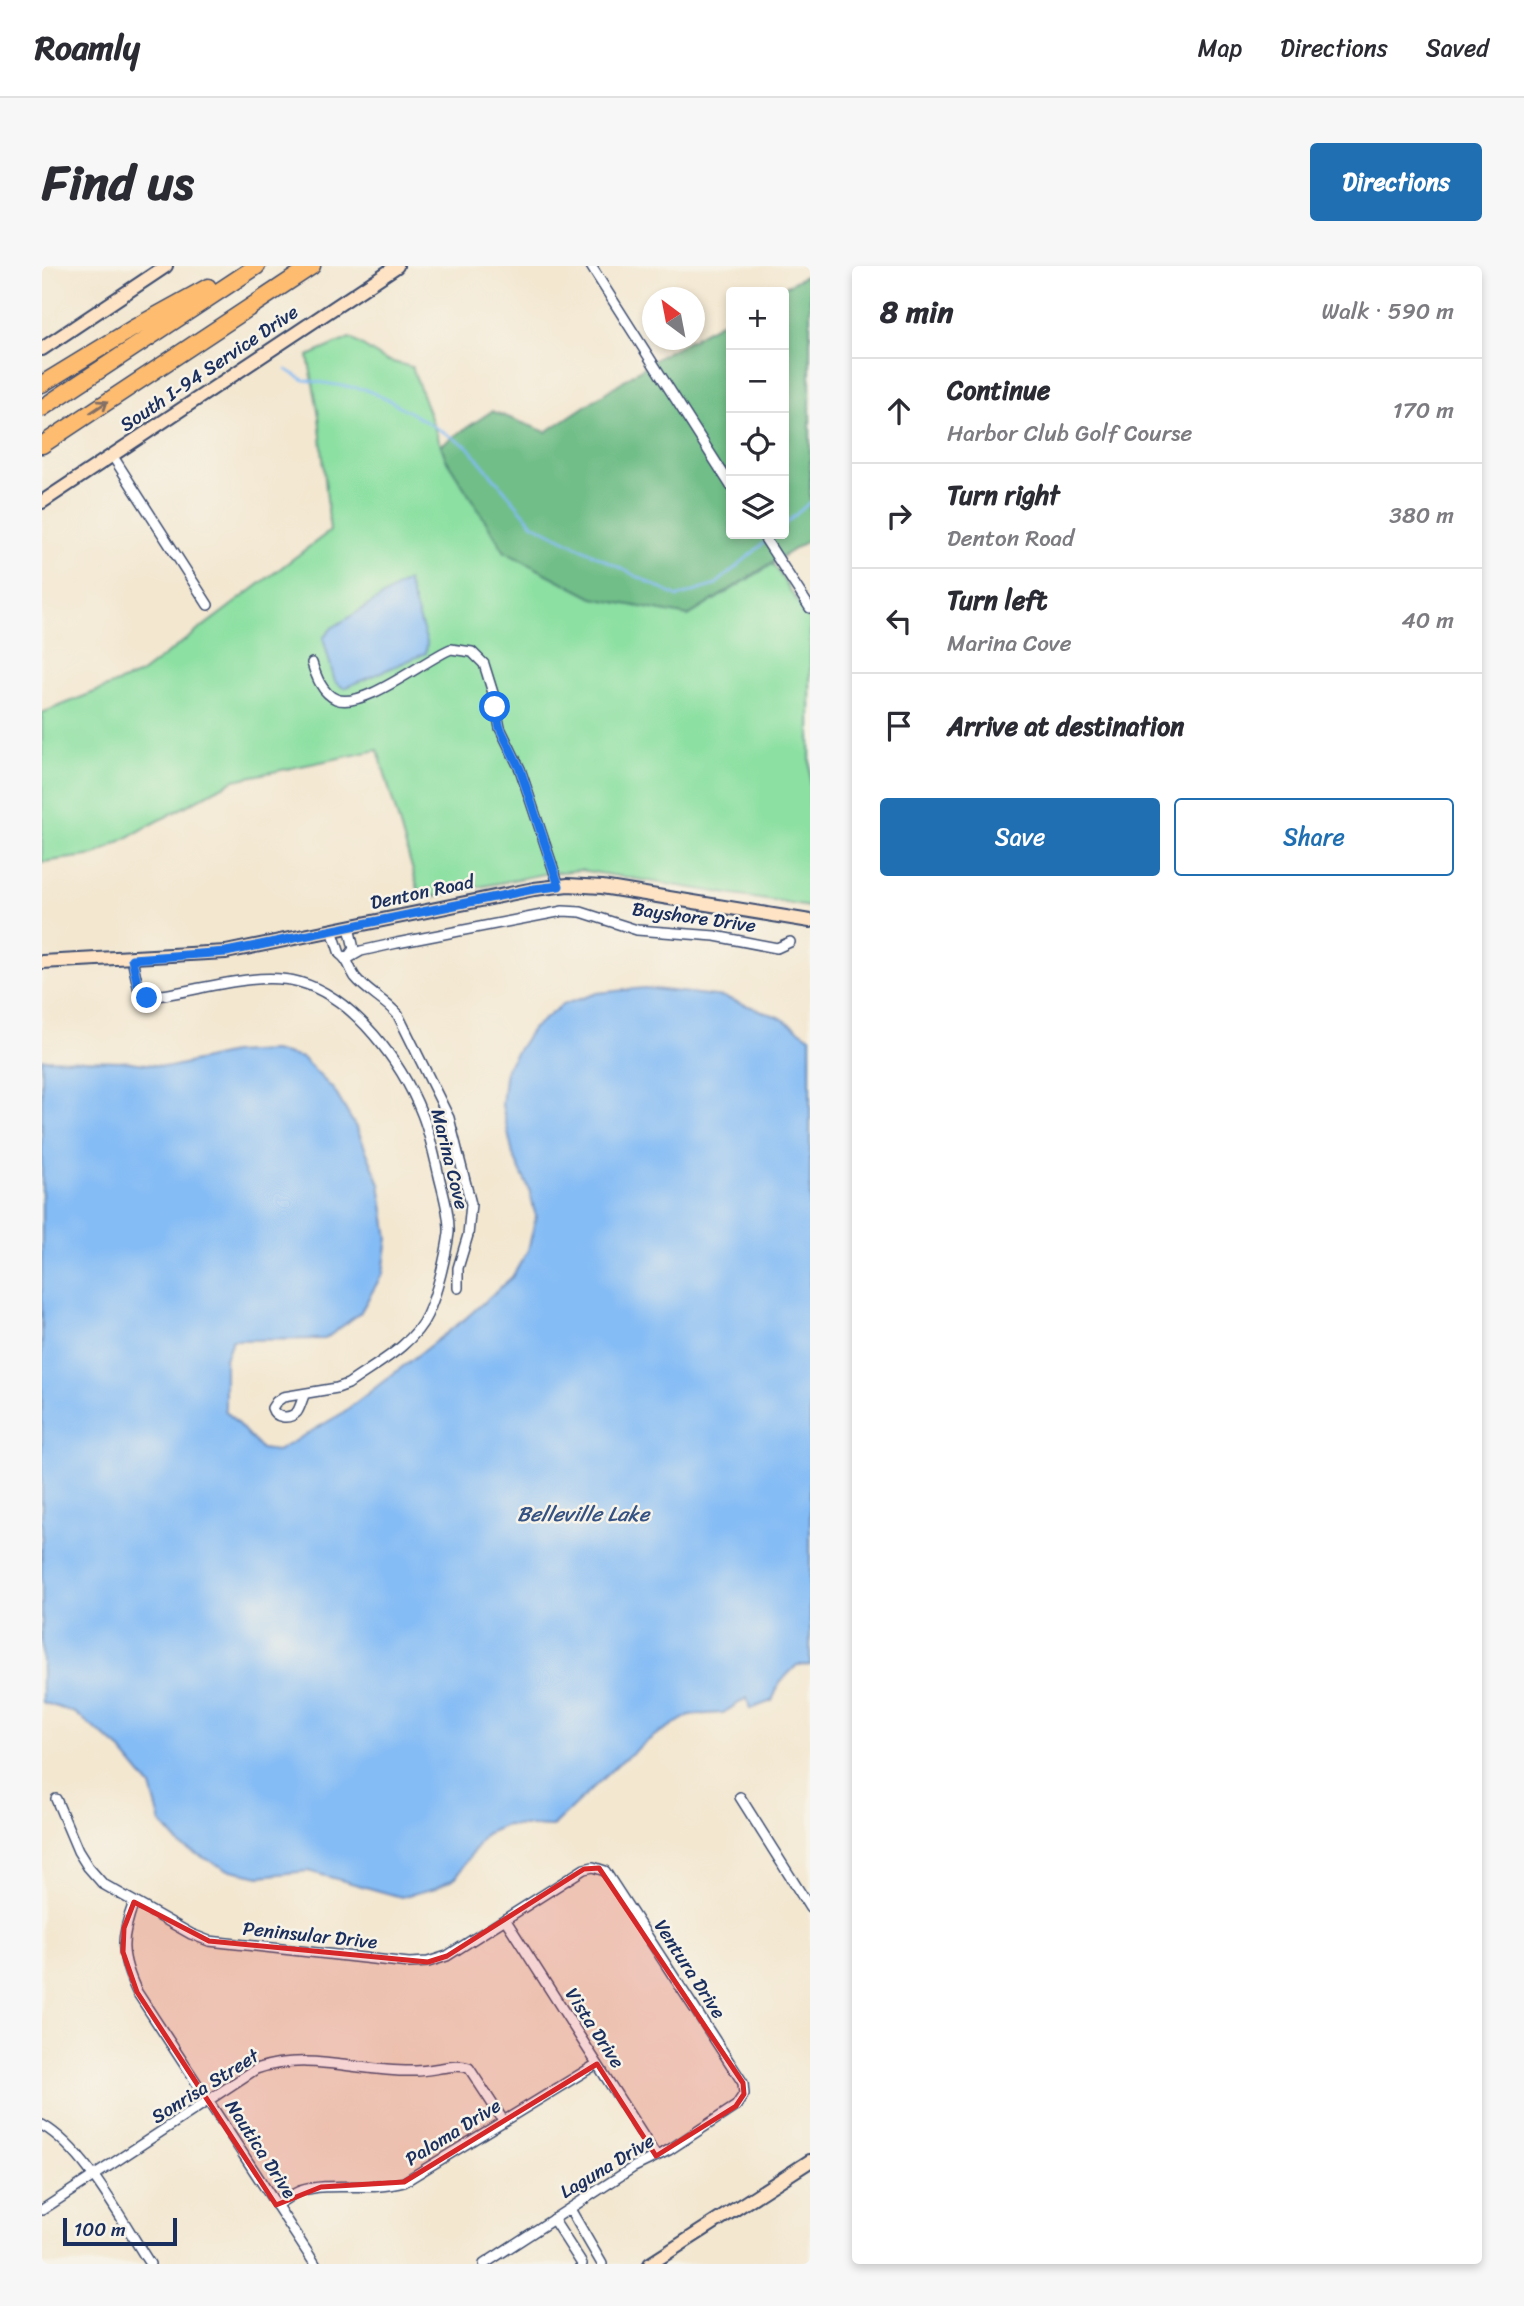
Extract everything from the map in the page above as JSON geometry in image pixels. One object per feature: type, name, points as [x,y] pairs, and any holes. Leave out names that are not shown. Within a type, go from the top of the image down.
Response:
[{"type":"highway","points":[[42,397],[241,266]]},
{"type":"highway","points":[[42,408],[257,266]]},
{"type":"highway","points":[[42,445],[312,266]]},
{"type":"highway","points":[[42,384],[216,282]]},
{"type":"street","points":[[42,349],[166,266]]},
{"type":"street","name":"South I-94 Service Drive","points":[[42,502],[397,266]]},
{"type":"street","points":[[591,266],[726,478]]},
{"type":"street","points":[[112,455],[208,604]]},
{"type":"street","points":[[765,539],[810,608]]},
{"type":"street","points":[[312,663],[325,690],[334,698],[344,701],[367,695],[451,649],[464,649],[478,657],[488,673],[500,728],[520,769],[559,886]]},
{"type":"street","name":"Denton Road","points":[[42,962],[213,954],[559,886],[602,887],[810,921]]},
{"type":"street","name":"Bayshore Drive","points":[[347,958],[361,951],[391,944],[563,911],[582,912],[637,930],[715,936],[777,948],[790,942]]},
{"type":"street","points":[[347,958],[354,949],[349,927]]},
{"type":"street","points":[[332,930],[340,954],[347,958],[357,979],[387,1002],[398,1015],[449,1118],[471,1204],[468,1235],[457,1268],[458,1289]]},
{"type":"street","name":"Marina Cove","points":[[132,959],[139,991],[147,998],[269,978],[298,982],[320,991],[345,1007],[381,1043],[404,1077],[422,1113],[444,1197],[449,1232],[428,1314],[419,1329],[406,1342],[348,1384],[304,1395]]},
{"type":"street","points":[[740,1797],[810,1908]]},
{"type":"street","name":"Peninsular Drive","points":[[56,1799],[78,1851],[103,1884],[209,1941],[409,1963],[428,1962],[447,1956],[584,1869],[600,1868]]},
{"type":"street","name":"Ventura Drive","points":[[600,1868],[611,1878],[743,2083],[744,2094]]},
{"type":"street","name":"Nautica Drive","points":[[134,1902],[124,1928],[123,1952],[128,1973],[137,1992],[315,2264]]},
{"type":"street","name":"Vista Drive","points":[[505,1919],[656,2156]]},
{"type":"street","name":"Sonrisa Street","points":[[42,2210],[256,2069],[276,2063],[300,2060],[392,2071],[461,2066],[469,2068],[503,2120]]},
{"type":"street","name":"Paloma Drive","points":[[276,2205],[299,2192],[321,2187],[386,2188],[404,2182],[597,2064]]},
{"type":"street","name":"Laguna Drive","points":[[484,2264],[634,2167],[736,2106],[744,2094]]},
{"type":"street","points":[[42,2125],[71,2147],[150,2264]]},
{"type":"street","points":[[650,2264],[810,2161]]},
{"type":"street","points":[[570,2209],[602,2264]]},
{"type":"street","points":[[553,2219],[582,2264]]},
{"type":"highlighted area","points":[[599,1868],[743,2083],[744,2094],[736,2106],[656,2156],[597,2064],[404,2182],[321,2187],[276,2205],[137,1992],[123,1952],[124,1928],[134,1902],[209,1941],[428,1962],[447,1956],[584,1869]]},
{"type":"green space","points":[[810,273],[810,539],[688,616],[593,598],[505,552],[446,459],[441,445],[492,411],[546,432],[671,350],[705,350],[705,331],[726,320],[726,539],[789,539],[789,287],[784,287]]},
{"type":"green space","points":[[350,338],[385,360],[412,367],[446,459],[688,616],[773,564],[810,621],[810,907],[580,870],[543,874],[421,899],[378,750],[234,780],[95,855],[42,862],[42,713],[140,674],[330,531],[319,416],[308,356]]},
{"type":"water","points":[[407,581],[427,642],[426,653],[344,688],[335,682],[323,638],[332,628]]},
{"type":"water","name":"Belleville Lake","points":[[645,988],[724,997],[781,1018],[810,1037],[810,1665],[797,1665],[780,1682],[772,1701],[750,1709],[747,1698],[723,1713],[690,1715],[654,1736],[618,1764],[552,1827],[506,1825],[485,1834],[456,1877],[436,1888],[401,1897],[308,1871],[260,1876],[226,1869],[181,1846],[161,1823],[151,1787],[118,1747],[75,1713],[42,1702],[42,1059],[122,1061],[170,1067],[232,1053],[273,1051],[302,1058],[334,1090],[358,1131],[380,1184],[388,1238],[383,1273],[360,1313],[325,1339],[232,1340],[225,1359],[225,1410],[261,1449],[277,1451],[341,1414],[466,1318],[512,1277],[528,1250],[536,1217],[529,1189],[513,1155],[502,1105],[506,1068],[532,1029],[562,1005],[597,993]]},
{"type":"waterway","points":[[287,370],[304,380],[364,389],[389,400],[467,446],[533,524],[678,597],[715,585],[764,543]]},
{"type":"waterway","points":[[789,521],[810,502]]},
{"type":"route","points":[[147,998],[139,991],[132,959],[226,952],[559,886],[520,769],[500,728],[495,707]]}]
